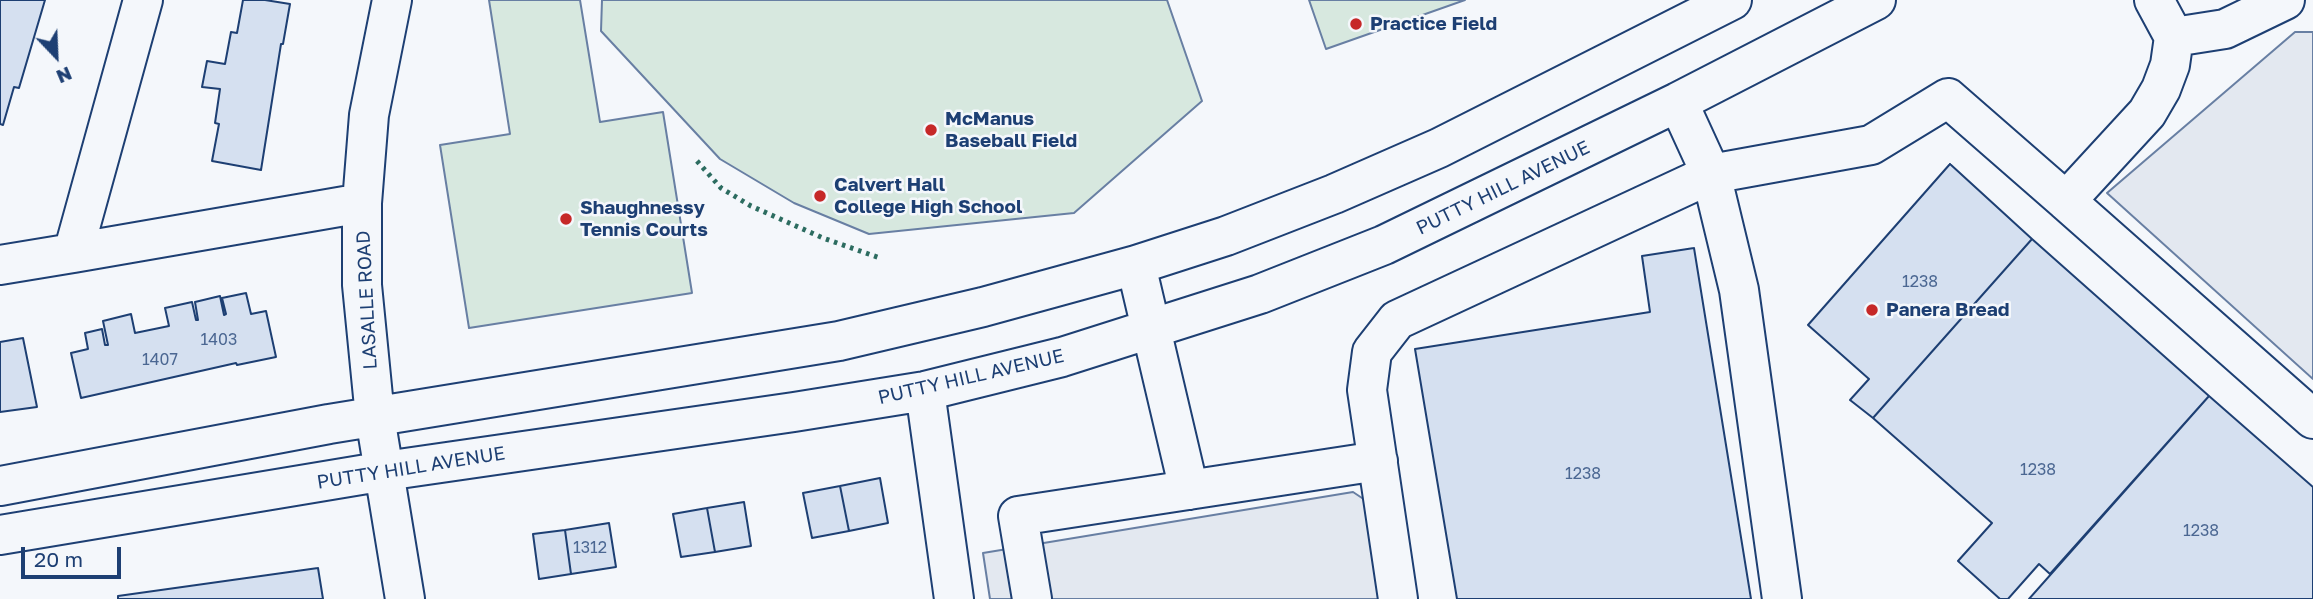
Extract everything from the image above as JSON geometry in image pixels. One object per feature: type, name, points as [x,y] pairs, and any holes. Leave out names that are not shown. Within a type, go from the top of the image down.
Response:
[{"type":"street","points":[[72,253],[143,0]]},
{"type":"street","points":[[0,486],[329,424],[839,341],[983,307],[1136,265],[1226,236],[1334,194],[1428,153],[1731,0]]},
{"type":"street","name":"PUTTY HILL AVENUE","points":[[0,536],[385,471],[925,391],[1062,357],[1260,294],[1384,245],[1678,102],[1875,0]]},
{"type":"street","points":[[2066,201],[2147,113],[2161,89],[2170,65],[2174,37],[2154,0]]},
{"type":"street","points":[[2174,37],[2218,15],[2285,0]]},
{"type":"street","name":"LASALLE ROAD","points":[[389,1],[369,116],[362,203],[362,285],[375,417],[405,599]]},
{"type":"street","points":[[1398,599],[1367,390],[1372,352],[1397,320],[1711,174],[1871,145],[1948,98],[2313,419]]},
{"type":"street","points":[[1678,102],[1711,174],[1739,290],[1782,599]]},
{"type":"street","points":[[0,265],[362,203]]},
{"type":"street","points":[[1136,265],[1189,490]]},
{"type":"street","points":[[925,391],[954,599]]},
{"type":"street","points":[[1032,599],[1018,516],[1378,461]]},
{"type":"shaded area","name":"Shaughnessy Tennis Courts","points":[[489,0],[580,0],[600,122],[663,112],[692,293],[469,328],[440,145],[510,134]]},
{"type":"shaded area","name":"McManus Baseball Field","points":[[602,0],[1167,0],[1202,101],[1074,213],[869,234],[794,203],[720,159],[601,31]]},
{"type":"shaded area","name":"Practice Field","points":[[1309,0],[1465,0],[1326,49]]},
{"type":"shaded area","points":[[2295,32],[2313,32],[2313,379],[2107,193]]},
{"type":"shaded area","points":[[1353,492],[1365,500],[1384,599],[990,599],[983,553]]},
{"type":"building","points":[[0,0],[45,0],[19,88],[14,87],[3,125],[0,124]]},
{"type":"building","points":[[243,0],[290,4],[261,170],[212,161],[219,124],[215,123],[220,89],[202,87],[207,61],[225,64],[231,32],[237,33]]},
{"type":"building","points":[[1950,164],[2032,239],[1873,418],[1850,400],[1869,379],[1808,325]]},
{"type":"building","points":[[2032,239],[2209,396],[2050,574],[2039,564],[2008,599],[2000,599],[1958,561],[1992,523],[1873,418]]},
{"type":"building","points":[[1694,248],[1751,599],[1457,599],[1415,349],[1650,312],[1642,256]]},
{"type":"building","points":[[246,293],[251,314],[266,311],[276,357],[237,365],[236,363],[81,398],[71,353],[88,349],[85,333],[102,329],[105,345],[108,345],[103,321],[131,314],[135,333],[169,326],[165,308],[192,302],[198,320],[195,302],[220,296],[224,315],[226,314],[222,298]]},
{"type":"building","points":[[23,338],[37,407],[0,412],[0,342]]},
{"type":"building","points":[[2209,396],[2313,487],[2313,599],[2029,599]]},
{"type":"building","points":[[880,478],[888,523],[849,531],[840,486]]},
{"type":"building","points":[[840,486],[849,531],[812,538],[803,493]]},
{"type":"building","points":[[744,502],[751,546],[715,552],[707,508]]},
{"type":"building","points":[[707,508],[715,552],[681,557],[673,514]]},
{"type":"building","points":[[609,523],[616,567],[571,574],[565,530]]},
{"type":"building","points":[[565,530],[571,574],[539,579],[533,534]]},
{"type":"building","points":[[318,568],[323,599],[118,599],[118,596]]},
{"type":"hedge","points":[[697,161],[721,188],[751,206],[823,238],[880,258]]},
{"type":"place","name":"Practice Field","points":[[1356,24]]},
{"type":"place","name":"McManus Baseball Field","points":[[931,130]]},
{"type":"place","name":"Calvert Hall College High School","points":[[820,196]]},
{"type":"place","name":"Shaughnessy Tennis Courts","points":[[566,219]]},
{"type":"place","name":"Panera Bread","points":[[1872,310]]}]
